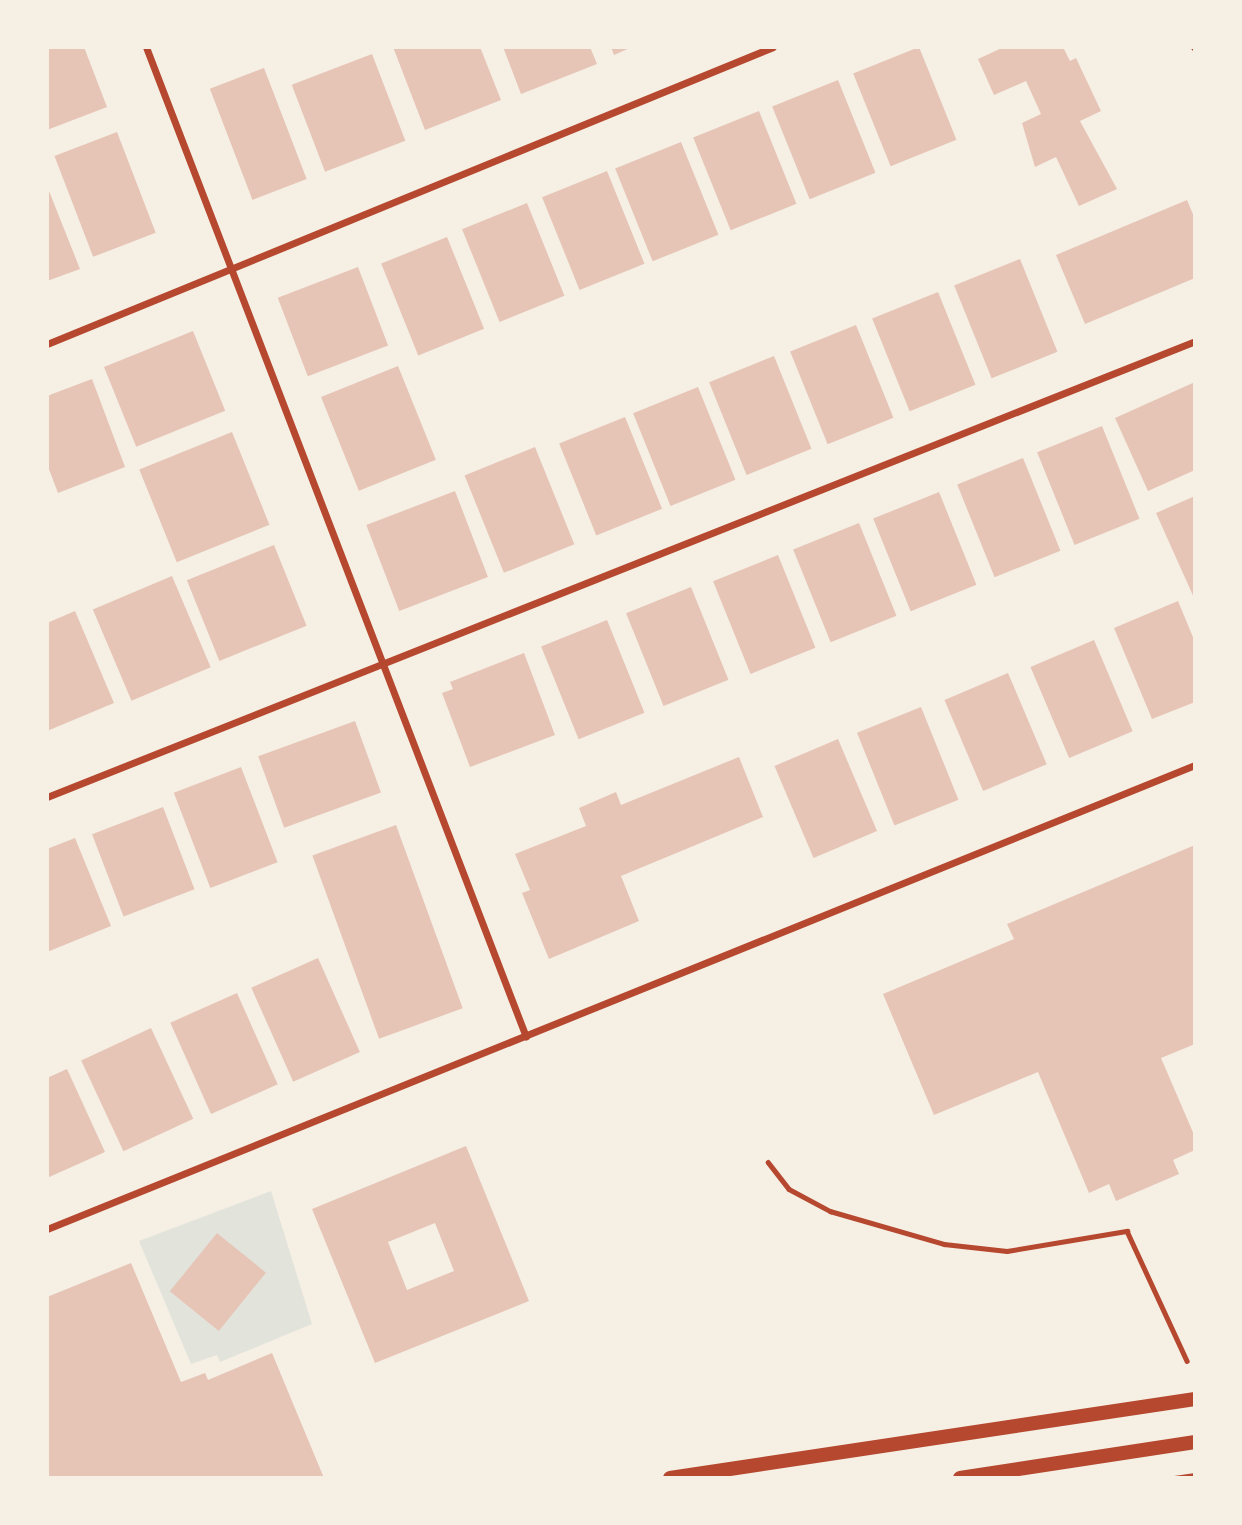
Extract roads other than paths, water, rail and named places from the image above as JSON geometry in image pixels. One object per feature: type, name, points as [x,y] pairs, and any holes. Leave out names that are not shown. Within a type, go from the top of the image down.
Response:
[{"type":"main road","points":[[670,1478],[1195,1399]]},
{"type":"main road","points":[[960,1478],[1195,1443]]},
{"type":"street","points":[[146,47],[231,273],[386,664],[527,1037]]},
{"type":"street","points":[[47,344],[231,273],[774,47]]},
{"type":"street","points":[[47,797],[1195,341]]},
{"type":"street","points":[[47,1229],[1195,765]]},
{"type":"lane","points":[[1174,1478],[1195,1475]]}]
